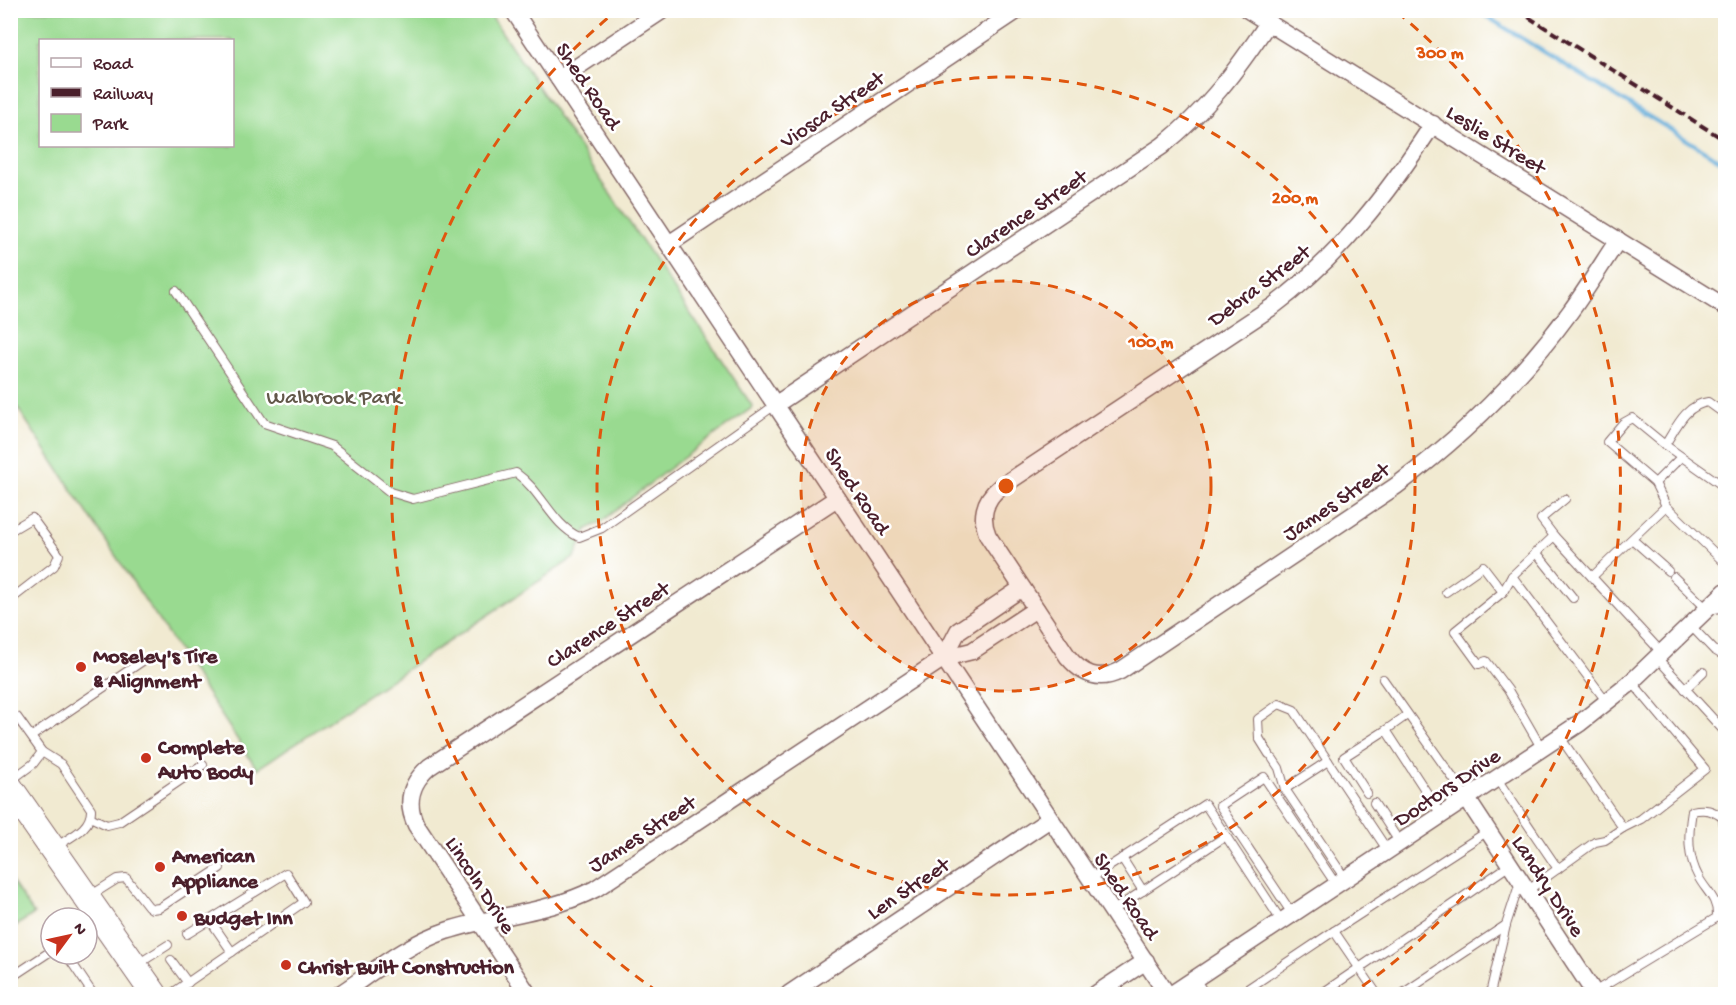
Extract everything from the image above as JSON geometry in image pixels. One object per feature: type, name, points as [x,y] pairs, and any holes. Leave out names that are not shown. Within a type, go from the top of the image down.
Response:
[{"type":"main road","points":[[10,788],[154,994]]},
{"type":"street","name":"Shed Road","points":[[513,10],[1167,994]]},
{"type":"street","points":[[559,79],[663,10]]},
{"type":"street","name":"Viosca Street","points":[[669,244],[1018,10]]},
{"type":"street","name":"Leslie Street","points":[[1248,10],[1722,305]]},
{"type":"street","name":"Clarence Street","points":[[775,405],[1162,146],[1211,101],[1241,64],[1268,23]]},
{"type":"street","name":"Debra Street","points":[[1029,598],[984,528],[986,507],[992,493],[1286,297],[1321,267],[1370,213],[1433,124]]},
{"type":"street","name":"James Street","points":[[1029,598],[1068,657],[1082,671],[1099,677],[1120,671],[1396,486],[1437,455],[1479,417],[1529,364],[1569,313],[1618,240]]},
{"type":"street","name":"Clarence Street","points":[[411,794],[417,779],[429,767],[837,498]]},
{"type":"street","name":"Doctors Drive","points":[[1172,994],[1560,737],[1632,682],[1725,591]]},
{"type":"street","name":"James Street","points":[[340,994],[425,940],[480,922],[556,905],[596,889],[944,658],[972,651],[1029,598]]},
{"type":"street","name":"James Street","points":[[944,658],[958,632],[1029,598]]},
{"type":"street","name":"Lincoln Drive","points":[[411,794],[411,811],[416,825],[528,994]]},
{"type":"street","name":"Landry Drive","points":[[1467,799],[1594,993]]},
{"type":"street","name":"Len Street","points":[[789,994],[1050,819]]},
{"type":"street","points":[[1095,994],[1146,962]]},
{"type":"lane","points":[[176,291],[264,423],[332,446],[390,492],[413,498],[516,473],[531,483],[562,525],[579,537],[602,528],[775,405]]},
{"type":"lane","points":[[1665,445],[1689,410],[1695,406],[1708,402],[1725,415]]},
{"type":"lane","points":[[1725,488],[1632,418],[1623,423],[1607,442],[1655,483],[1666,506],[1725,564]]},
{"type":"lane","points":[[1655,483],[1681,457]]},
{"type":"lane","points":[[1565,499],[1541,519],[1725,733]]},
{"type":"lane","points":[[1592,577],[1666,506]]},
{"type":"lane","points":[[10,531],[32,518],[59,555],[54,566],[10,600]]},
{"type":"lane","points":[[1542,749],[1508,690],[1492,668],[1486,661],[1479,664],[1455,631],[1503,592],[1512,576],[1554,536]]},
{"type":"lane","points":[[1633,540],[1708,610],[1725,607]]},
{"type":"lane","points":[[1536,552],[1574,598]]},
{"type":"lane","points":[[1446,591],[1483,566],[1503,592]]},
{"type":"lane","points":[[1512,576],[1607,702]]},
{"type":"lane","points":[[1691,626],[1721,657]]},
{"type":"lane","points":[[32,736],[144,660]]},
{"type":"lane","points":[[1685,689],[1703,672]]},
{"type":"lane","points":[[1383,679],[1467,799]]},
{"type":"lane","points":[[1490,994],[1506,925],[1524,886],[1558,869],[1595,842],[1605,840],[1641,819],[1705,769],[1632,682]]},
{"type":"lane","points":[[1342,883],[1285,789],[1271,756],[1259,738],[1258,719],[1283,704],[1294,710],[1330,763],[1395,848]]},
{"type":"lane","points":[[1285,789],[1344,757],[1407,716]]},
{"type":"lane","points":[[10,717],[17,717],[22,721],[42,752],[61,764],[70,774],[91,809],[92,818],[87,826],[52,849]]},
{"type":"lane","points":[[1386,730],[1442,816]]},
{"type":"lane","points":[[1560,737],[1623,828]]},
{"type":"lane","points":[[10,781],[33,764],[42,752]]},
{"type":"lane","points":[[1344,757],[1367,793]]},
{"type":"lane","points":[[92,818],[107,825],[119,822],[203,765]]},
{"type":"lane","points":[[1287,919],[1220,806],[1264,777],[1342,883]]},
{"type":"lane","points":[[1497,779],[1558,869]]},
{"type":"lane","points":[[1374,803],[1395,848]]},
{"type":"lane","points":[[1090,879],[1205,804],[1287,919]]},
{"type":"lane","points":[[1594,993],[1709,924],[1721,914],[1699,878],[1689,853],[1692,811],[1714,811],[1723,818],[1725,842]]},
{"type":"lane","points":[[1240,994],[1488,831]]},
{"type":"lane","points":[[1112,911],[1226,836]]},
{"type":"lane","points":[[1122,858],[1143,891]]},
{"type":"lane","points":[[1321,994],[1510,865]]},
{"type":"lane","points":[[87,897],[122,877],[130,881],[148,906],[152,909],[159,908],[220,868]]},
{"type":"lane","points":[[171,994],[304,902],[286,873],[186,934]]},
{"type":"lane","points":[[210,920],[232,952]]},
{"type":"lane","points":[[1401,994],[1506,925]]},
{"type":"lane","points":[[1334,932],[1377,994]]},
{"type":"lane","points":[[134,966],[168,945]]},
{"type":"lane","points":[[10,978],[39,959]]},
{"type":"lane","points":[[171,960],[188,983]]},
{"type":"lane","points":[[74,966],[93,994]]},
{"type":"lane","points":[[1195,980],[1205,994]]},
{"type":"green space","name":"Walbrook Park","points":[[487,10],[753,407],[600,523],[587,529],[575,557],[257,769],[11,398],[11,11]]},
{"type":"green space","points":[[10,879],[34,914],[11,929],[10,929]]},
{"type":"waterway","points":[[1476,10],[1726,164]]},
{"type":"railway","points":[[1517,10],[1726,141]]},
{"type":"place","name":"Moseley's Tire & Alignment","points":[[81,667]]},
{"type":"place","name":"Complete Auto Body","points":[[146,758]]},
{"type":"place","name":"American Appliance","points":[[160,867]]},
{"type":"place","name":"Budget Inn","points":[[182,916]]},
{"type":"place","name":"Christ Built Construction","points":[[286,965]]}]
